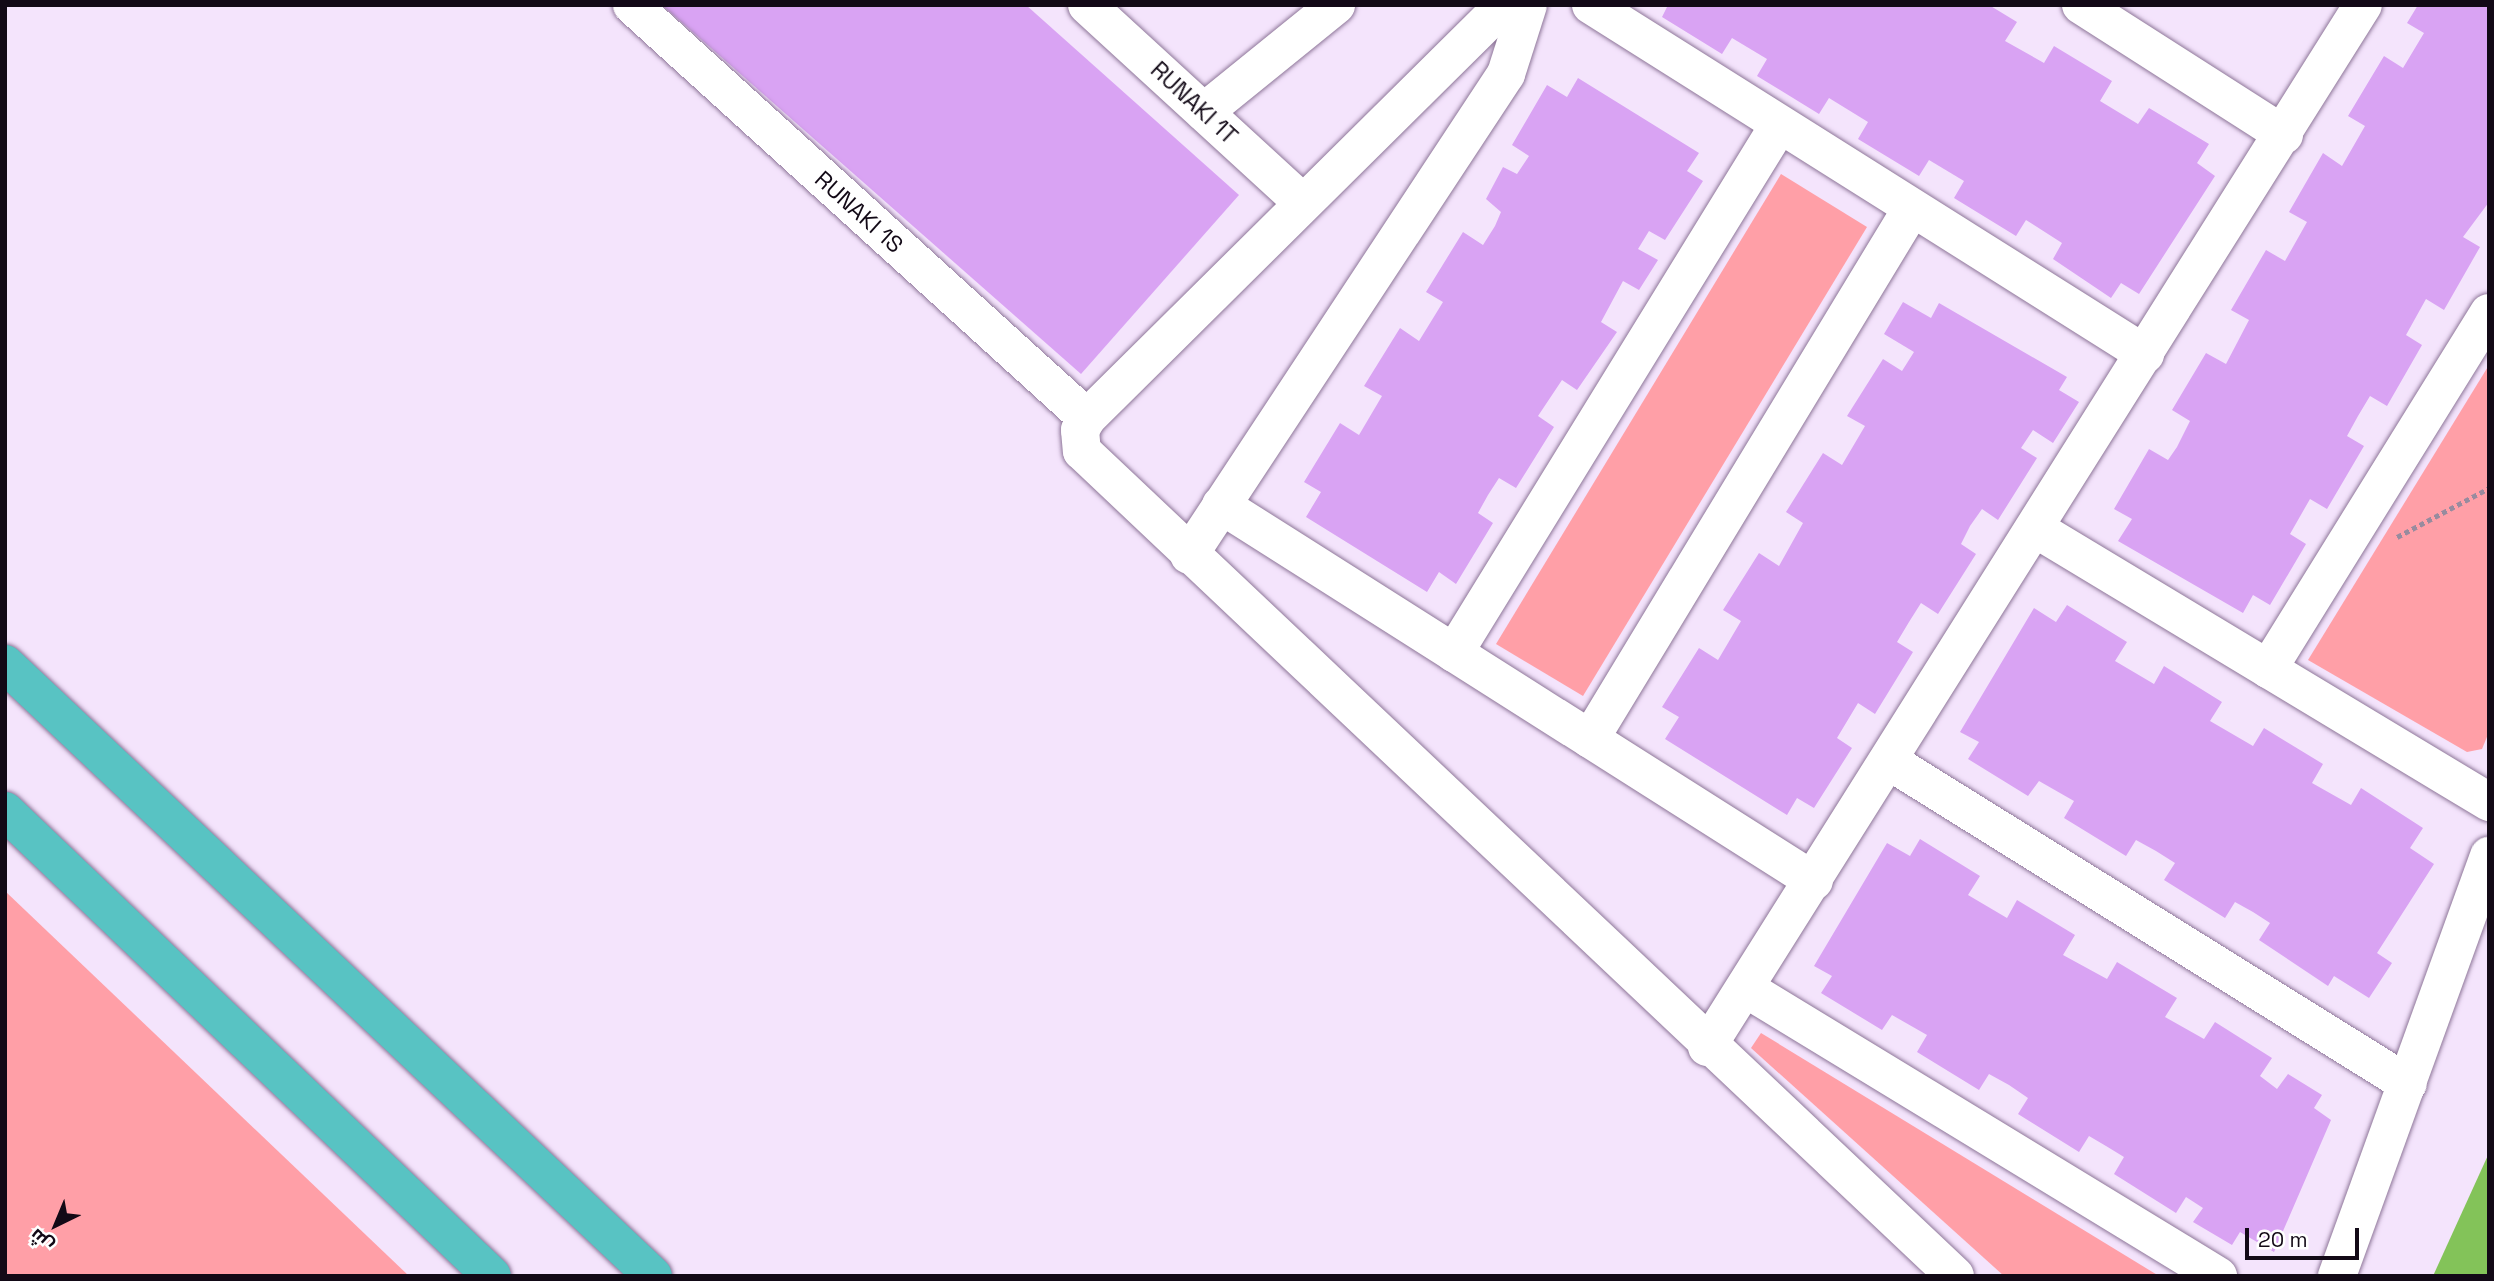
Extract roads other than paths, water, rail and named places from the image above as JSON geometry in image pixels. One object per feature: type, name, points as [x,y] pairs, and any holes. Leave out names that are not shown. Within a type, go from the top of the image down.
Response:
[{"type":"highway","points":[[5,664],[653,1276]]},
{"type":"highway","points":[[5,811],[492,1276]]},
{"type":"street","name":"RUNAKI 1S","points":[[632,5],[1087,418]]},
{"type":"street","name":"RUNAKI 1T","points":[[1087,5],[1301,201]]},
{"type":"street","points":[[1204,112],[1336,5]]},
{"type":"street","points":[[1504,5],[1301,201],[1087,418],[1079,442],[1089,463],[1707,1047],[1955,1276]]},
{"type":"street","points":[[1188,555],[1506,74],[1528,5]]},
{"type":"street","points":[[1591,5],[2145,354]]},
{"type":"street","points":[[2081,5],[2284,135]]},
{"type":"street","points":[[1707,1047],[2284,135],[2363,5]]},
{"type":"street","points":[[1454,653],[1779,125]]},
{"type":"street","points":[[1590,739],[1912,208]]},
{"type":"street","points":[[2268,669],[2489,313]]},
{"type":"street","points":[[1222,505],[1814,881]]},
{"type":"street","points":[[2036,528],[2489,802]]},
{"type":"street","points":[[1889,761],[2408,1084]]},
{"type":"street","points":[[2337,1276],[2489,856]]},
{"type":"street","points":[[1745,988],[2218,1276]]}]
